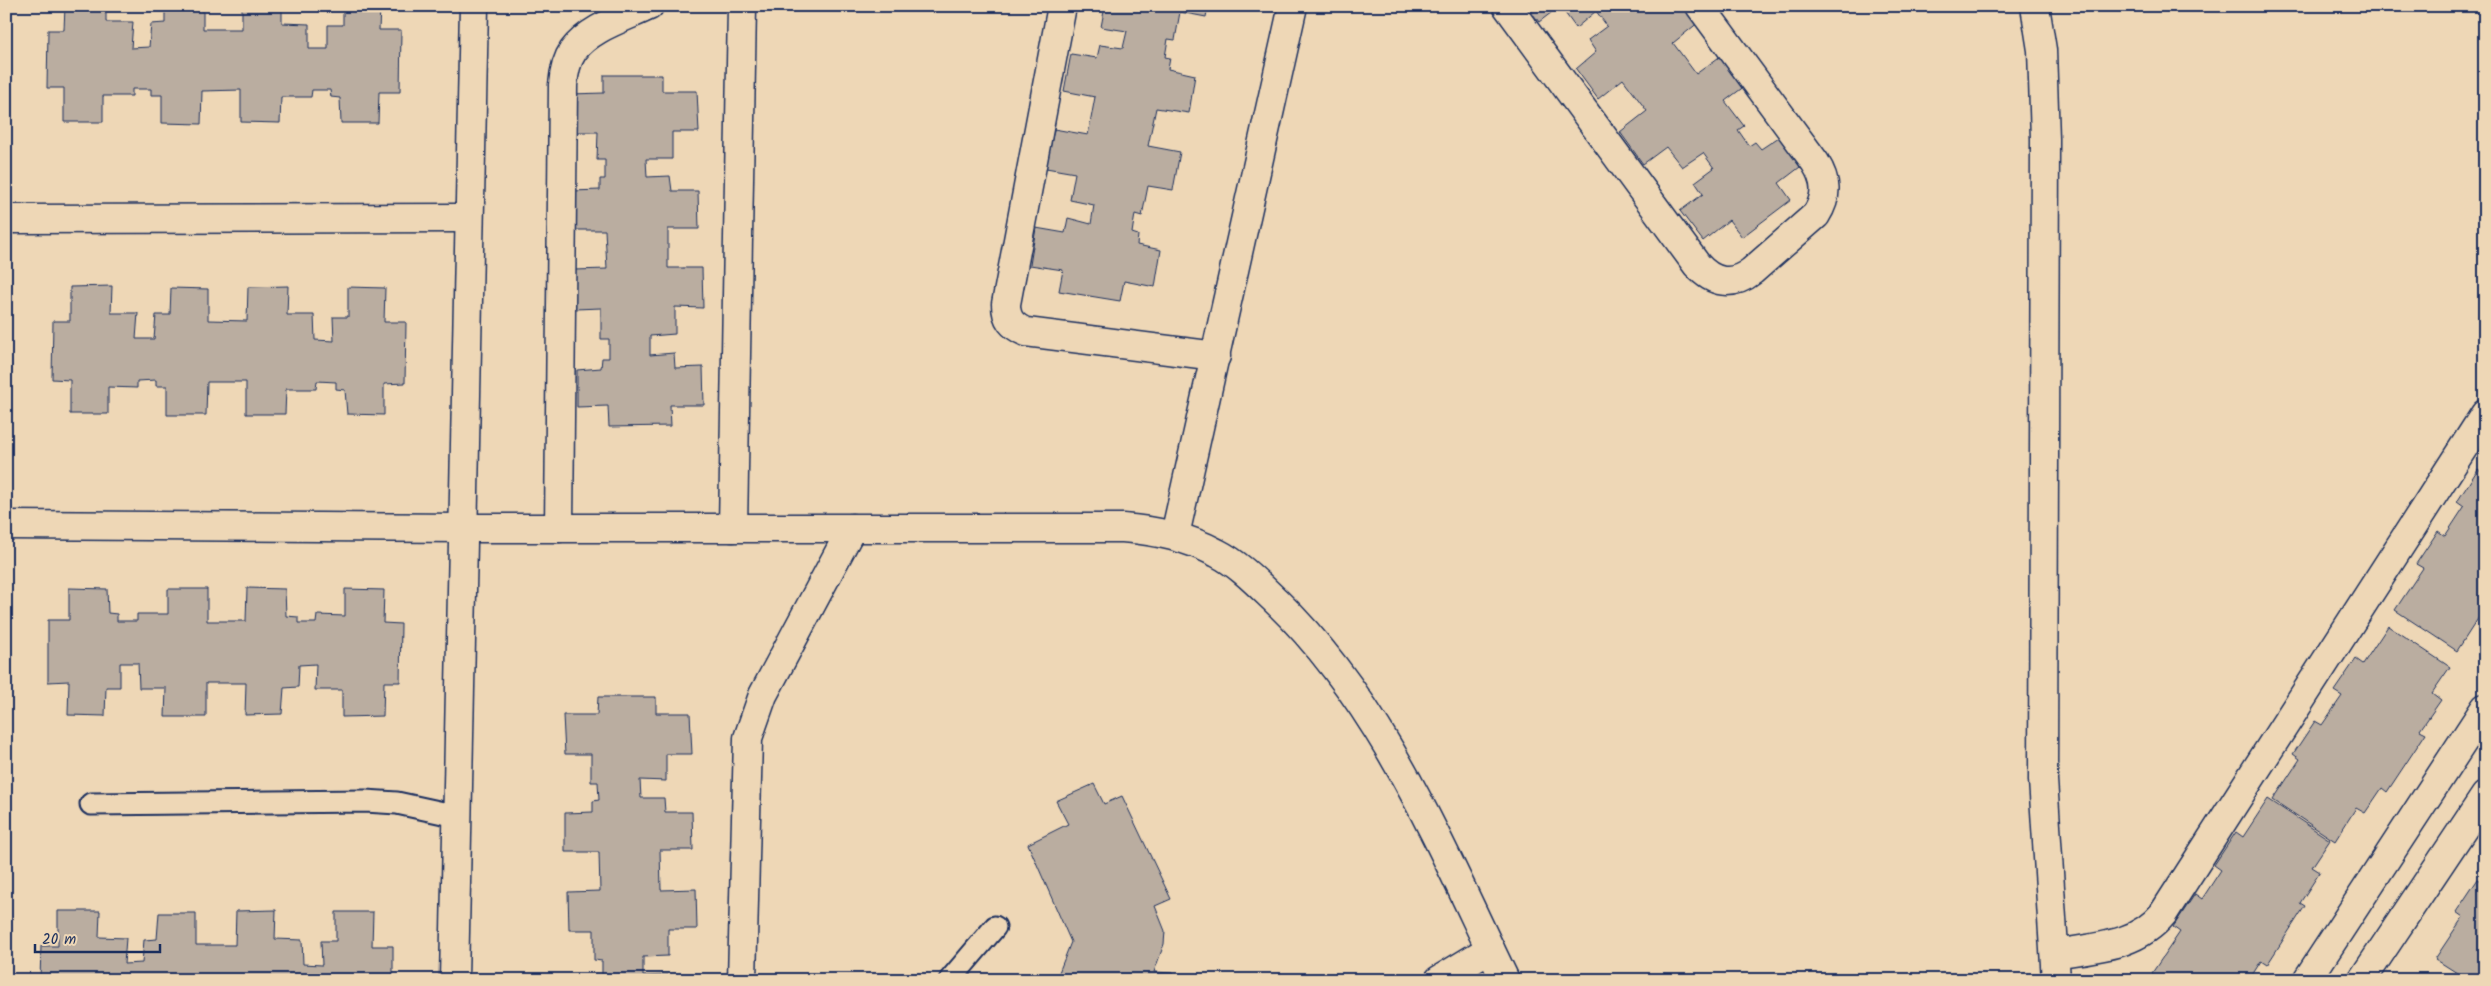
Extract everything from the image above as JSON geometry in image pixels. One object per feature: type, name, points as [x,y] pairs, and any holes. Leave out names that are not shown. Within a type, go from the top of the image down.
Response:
[{"type":"street","points":[[454,980],[474,6]]},
{"type":"street","points":[[559,528],[563,94],[565,68],[572,52],[584,40],[649,6]]},
{"type":"street","points":[[733,528],[742,6]]},
{"type":"street","points":[[1062,6],[1006,304],[1008,320],[1016,328],[1026,332],[1216,356]]},
{"type":"street","points":[[1175,535],[1293,6]]},
{"type":"street","points":[[1507,6],[1697,264],[1711,277],[1730,282],[1742,279],[1752,272],[1816,215],[1823,203],[1826,189],[1823,174],[1815,162],[1700,6]]},
{"type":"street","points":[[2036,6],[2042,50],[2045,139],[2043,780],[2056,967],[2127,941],[2154,926],[2485,414]]},
{"type":"street","points":[[6,219],[469,218]]},
{"type":"street","points":[[6,525],[463,528],[1123,528],[1175,535],[1218,554],[1256,582],[1290,615],[1351,689],[1391,751],[1505,980]]},
{"type":"street","points":[[742,980],[748,738],[763,695],[852,528]]},
{"type":"street","points":[[2307,980],[2485,708]]},
{"type":"street","points":[[2365,978],[2485,796]]},
{"type":"street","points":[[1439,980],[1490,949]]},
{"type":"lane","points":[[91,804],[365,801],[397,803],[457,816]]},
{"type":"lane","points":[[950,980],[995,927]]},
{"type":"building","points":[[65,6],[106,6],[106,22],[133,22],[131,48],[149,47],[151,24],[165,23],[165,6],[203,6],[203,29],[242,29],[242,6],[282,6],[282,23],[309,24],[309,49],[328,49],[328,25],[343,25],[343,6],[380,6],[379,30],[401,30],[400,92],[379,92],[378,123],[341,123],[340,98],[331,97],[330,90],[312,90],[311,97],[281,97],[280,123],[241,122],[241,90],[202,91],[201,124],[162,123],[162,95],[151,95],[151,89],[132,89],[132,96],[103,96],[103,122],[64,122],[64,88],[47,88],[48,30],[64,30]]},
{"type":"building","points":[[1105,6],[1208,6],[1206,17],[1180,12],[1175,40],[1168,39],[1165,57],[1170,58],[1168,69],[1195,75],[1189,113],[1156,108],[1148,146],[1180,152],[1173,190],[1148,186],[1142,216],[1135,214],[1132,233],[1138,235],[1137,245],[1161,250],[1155,287],[1124,281],[1120,301],[1059,291],[1063,270],[1030,265],[1036,228],[1065,233],[1068,218],[1091,224],[1094,205],[1070,200],[1075,173],[1046,168],[1054,129],[1088,135],[1095,97],[1064,91],[1071,54],[1097,58],[1100,45],[1123,48],[1127,31],[1101,27]]},
{"type":"building","points":[[1527,6],[1560,6],[1539,22]]},
{"type":"building","points":[[1560,6],[1651,6],[1652,8],[1687,6],[1699,22],[1673,43],[1696,74],[1722,55],[1745,86],[1725,101],[1744,126],[1738,130],[1749,146],[1755,142],[1761,149],[1782,135],[1804,164],[1779,183],[1791,200],[1742,237],[1729,220],[1703,241],[1680,211],[1703,194],[1695,182],[1714,168],[1703,153],[1682,167],[1666,147],[1643,164],[1620,132],[1647,111],[1623,79],[1598,99],[1576,69],[1596,52],[1588,40],[1607,26],[1596,11],[1576,28]]},
{"type":"building","points":[[604,75],[662,75],[662,91],[697,91],[699,132],[672,132],[672,159],[646,159],[647,177],[670,176],[672,191],[698,191],[699,229],[668,229],[668,268],[702,268],[703,308],[675,307],[675,334],[650,336],[650,355],[674,353],[675,368],[703,367],[704,405],[670,405],[671,426],[609,427],[608,406],[577,407],[577,370],[601,368],[602,358],[609,358],[609,339],[601,339],[601,308],[575,309],[574,270],[607,269],[605,230],[572,230],[572,191],[600,190],[600,179],[605,179],[605,160],[597,160],[598,132],[571,132],[570,94],[604,93]]},
{"type":"building","points":[[112,286],[111,313],[138,313],[136,339],[154,339],[156,315],[170,315],[171,288],[208,289],[208,320],[247,321],[248,287],[288,286],[287,315],[314,315],[315,340],[334,341],[333,317],[348,317],[348,287],[385,288],[384,322],[406,322],[405,383],[384,384],[384,415],[347,414],[345,390],[336,389],[336,382],[317,381],[316,389],[286,389],[285,414],[246,414],[246,382],[207,382],[206,415],[167,415],[167,386],[156,386],[156,380],[137,381],[137,388],[108,387],[108,414],[70,414],[70,380],[52,379],[53,321],[70,321],[70,287]]},
{"type":"building","points":[[2478,469],[2485,474],[2485,621],[2479,617],[2457,651],[2395,610],[2423,568],[2416,564],[2438,531],[2445,536],[2464,507],[2457,502]]},
{"type":"building","points":[[69,588],[107,589],[108,613],[117,614],[117,621],[137,621],[137,614],[168,614],[168,589],[207,589],[207,621],[246,621],[247,588],[285,589],[286,616],[298,617],[298,623],[316,623],[317,615],[345,616],[345,589],[384,590],[383,623],[401,624],[400,682],[384,682],[383,716],[342,717],[342,690],[315,690],[316,664],[299,665],[298,687],[284,688],[282,714],[245,715],[246,683],[206,683],[206,717],[165,717],[166,688],[139,688],[138,663],[120,663],[120,687],[106,687],[105,716],[68,715],[69,681],[48,682],[48,620],[69,620]]},
{"type":"building","points":[[2388,626],[2450,667],[2432,693],[2441,700],[2420,730],[2426,733],[2387,792],[2382,788],[2365,813],[2356,808],[2335,841],[2273,800],[2300,759],[2293,754],[2315,721],[2322,725],[2342,696],[2334,691],[2356,659],[2363,664]]},
{"type":"building","points":[[598,697],[656,697],[656,713],[690,713],[692,754],[666,754],[666,781],[640,780],[641,798],[664,798],[665,812],[692,812],[693,850],[660,850],[661,890],[696,889],[697,929],[668,929],[668,956],[643,957],[643,976],[668,975],[668,980],[598,980],[602,979],[602,961],[594,960],[594,930],[569,930],[568,892],[600,891],[599,852],[565,852],[565,813],[593,812],[593,801],[599,800],[598,782],[591,782],[591,754],[565,754],[563,715],[597,715]]},
{"type":"building","points":[[1094,784],[1104,804],[1122,796],[1171,899],[1155,906],[1165,931],[1164,944],[1154,972],[1173,973],[1173,980],[1056,980],[1071,942],[1028,844],[1068,824],[1056,801]]},
{"type":"building","points":[[2268,799],[2330,840],[2312,867],[2320,872],[2300,903],[2305,906],[2267,965],[2261,961],[2249,980],[2162,980],[2152,973],[2180,932],[2173,927],[2195,894],[2202,899],[2221,870],[2214,865],[2236,832],[2243,837]]},
{"type":"building","points":[[2478,879],[2485,883],[2485,980],[2468,980],[2435,959],[2463,917],[2456,912]]},
{"type":"building","points":[[276,910],[275,939],[302,940],[303,964],[322,965],[321,941],[336,941],[336,912],[373,912],[372,946],[393,946],[393,980],[40,980],[41,946],[58,946],[58,911],[100,911],[99,937],[126,938],[124,964],[142,963],[144,940],[157,939],[159,913],[196,913],[196,945],[235,945],[236,911]]}]
